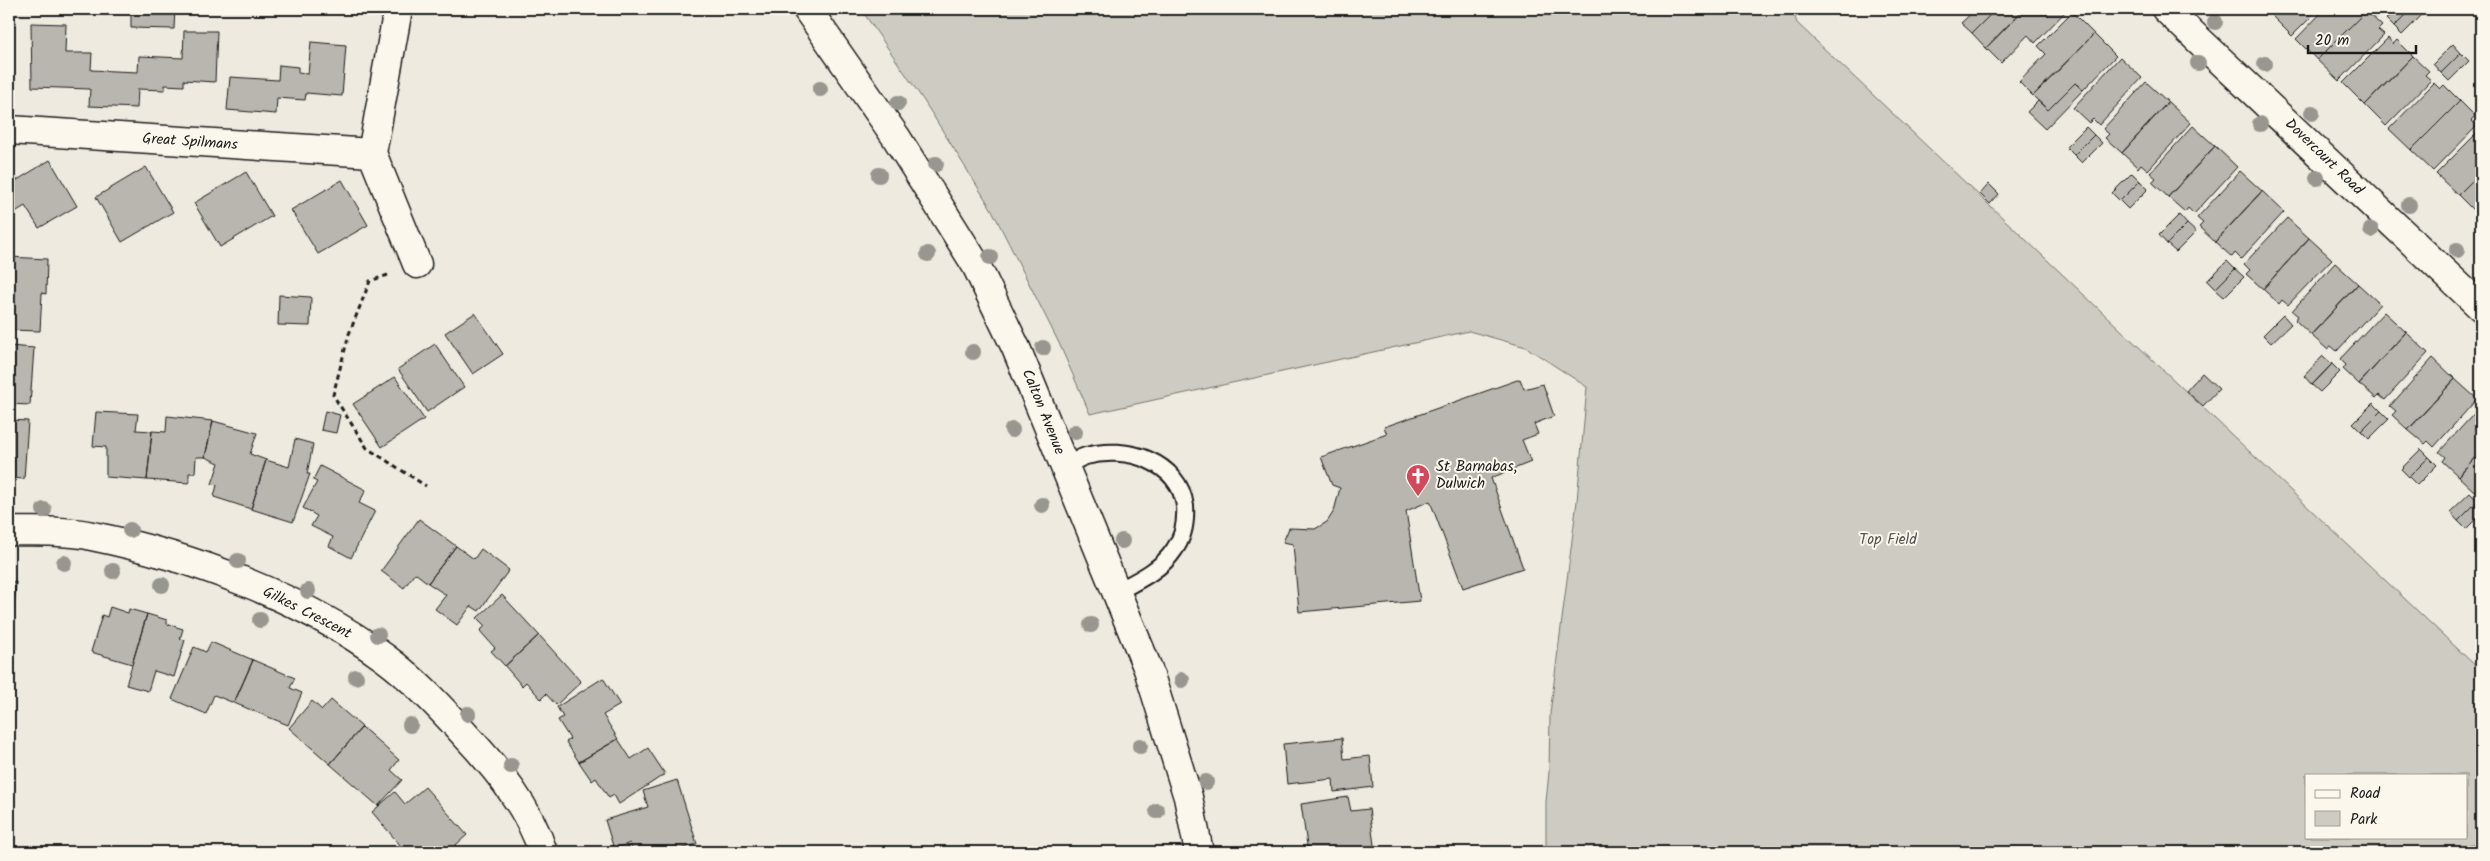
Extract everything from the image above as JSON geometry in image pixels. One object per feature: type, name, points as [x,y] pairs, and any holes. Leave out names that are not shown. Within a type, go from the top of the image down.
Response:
[{"type":"street","points":[[398,9],[372,154],[418,264]]},
{"type":"street","name":"Calton Avenue","points":[[807,9],[896,137],[976,265],[1016,348],[1148,669],[1188,797],[1199,852]]},
{"type":"street","name":"Dovercourt Road","points":[[2166,9],[2481,307]]},
{"type":"street","name":"Great Spilmans","points":[[9,130],[372,154]]},
{"type":"street","name":"Gilkes Crescent","points":[[9,531],[90,535],[168,556],[246,582],[336,624],[387,659],[442,710],[492,764],[516,798],[539,840],[543,852]]},
{"type":"lane","points":[[1065,466],[1085,456],[1106,453],[1130,454],[1152,461],[1170,473],[1178,485],[1186,514],[1184,529],[1175,550],[1161,566],[1116,592]]},
{"type":"path","points":[[418,264],[370,281],[349,334],[332,395],[367,448],[426,486]]},
{"type":"green space","name":"Top Field","points":[[861,9],[1792,9],[1797,23],[2481,671],[2481,841],[2446,852],[1546,852],[1550,714],[1577,501],[1587,387],[1526,347],[1469,331],[1090,414],[1059,343],[992,210],[924,101]]},
{"type":"building","points":[[131,9],[175,9],[174,29],[131,28]]},
{"type":"building","points":[[1976,9],[1996,9],[1972,33],[1961,23]]},
{"type":"building","points":[[1996,9],[2024,9],[1986,48],[1972,33]]},
{"type":"building","points":[[2024,9],[2068,9],[2035,43],[2028,35],[2001,63],[1986,48]]},
{"type":"building","points":[[2276,9],[2319,9],[2292,36],[2271,15]]},
{"type":"building","points":[[2325,9],[2364,9],[2366,11],[2317,60],[2296,39]]},
{"type":"building","points":[[2396,9],[2412,9],[2394,27],[2386,19]]},
{"type":"building","points":[[2412,9],[2422,15],[2402,35],[2394,27]]},
{"type":"building","points":[[2366,11],[2382,26],[2378,30],[2384,35],[2339,81],[2317,60]]},
{"type":"building","points":[[2072,12],[2094,34],[2033,96],[2019,82],[2046,54],[2038,46]]},
{"type":"building","points":[[31,23],[66,24],[65,53],[92,53],[91,70],[138,72],[139,56],[183,58],[184,31],[217,31],[215,82],[184,80],[184,86],[165,85],[165,90],[138,89],[137,108],[89,106],[90,89],[32,87]]},
{"type":"building","points":[[2094,34],[2116,56],[2083,90],[2075,83],[2048,110],[2033,96]]},
{"type":"building","points":[[2388,38],[2393,44],[2397,40],[2413,56],[2365,105],[2343,83]]},
{"type":"building","points":[[311,42],[346,45],[342,96],[306,93],[305,100],[277,98],[276,114],[227,110],[230,77],[278,80],[279,65],[298,67],[298,73],[308,74]]},
{"type":"building","points":[[2453,44],[2461,53],[2441,73],[2433,64]]},
{"type":"building","points":[[2461,53],[2469,61],[2449,81],[2441,73]]},
{"type":"building","points":[[2413,56],[2429,71],[2425,75],[2431,80],[2386,126],[2365,105]]},
{"type":"building","points":[[2120,57],[2142,78],[2099,125],[2093,119],[2089,123],[2073,108]]},
{"type":"building","points":[[2146,82],[2168,102],[2122,153],[2105,138],[2109,134],[2103,129]]},
{"type":"building","points":[[2075,83],[2083,90],[2045,129],[2027,112],[2038,101],[2048,110]]},
{"type":"building","points":[[2434,83],[2440,89],[2444,85],[2460,101],[2411,150],[2389,129]]},
{"type":"building","points":[[2460,101],[2475,116],[2471,120],[2477,126],[2433,171],[2411,150]]},
{"type":"building","points":[[2168,102],[2191,123],[2148,170],[2141,164],[2138,168],[2122,153]]},
{"type":"building","points":[[2193,126],[2215,146],[2168,197],[2152,182],[2156,178],[2150,173]]},
{"type":"building","points":[[2086,127],[2094,135],[2074,155],[2066,147]]},
{"type":"building","points":[[2481,129],[2481,172],[2458,195],[2436,174]]},
{"type":"building","points":[[2094,135],[2102,143],[2082,163],[2074,155]]},
{"type":"building","points":[[2215,146],[2237,167],[2194,214],[2188,208],[2185,212],[2168,197]]},
{"type":"building","points":[[50,160],[77,206],[39,228],[25,206],[12,214],[9,209],[9,185]]},
{"type":"building","points":[[146,167],[173,212],[122,242],[96,197]]},
{"type":"building","points":[[2240,171],[2262,191],[2215,242],[2199,227],[2203,223],[2197,218]]},
{"type":"building","points":[[246,172],[272,216],[220,247],[194,203]]},
{"type":"building","points":[[2481,172],[2481,214],[2479,216],[2458,195]]},
{"type":"building","points":[[2132,173],[2140,181],[2120,201],[2112,193]]},
{"type":"building","points":[[342,180],[368,225],[318,254],[291,210]]},
{"type":"building","points":[[2140,181],[2148,189],[2128,209],[2120,201]]},
{"type":"building","points":[[1989,184],[1999,194],[1990,204],[1980,194]]},
{"type":"building","points":[[2262,191],[2284,212],[2241,259],[2235,253],[2232,257],[2215,242]]},
{"type":"building","points":[[2179,215],[2187,224],[2167,244],[2159,235]]},
{"type":"building","points":[[2287,218],[2309,238],[2263,289],[2246,274],[2250,270],[2244,264]]},
{"type":"building","points":[[2187,224],[2196,232],[2176,252],[2167,244]]},
{"type":"building","points":[[2309,238],[2332,259],[2288,305],[2282,300],[2279,304],[2263,289]]},
{"type":"building","points":[[9,257],[47,259],[46,294],[42,293],[40,331],[9,330]]},
{"type":"building","points":[[2227,261],[2235,269],[2215,289],[2207,281]]},
{"type":"building","points":[[2335,263],[2358,284],[2311,335],[2295,320],[2298,316],[2292,311]]},
{"type":"building","points":[[2235,269],[2244,277],[2224,297],[2215,289]]},
{"type":"building","points":[[2358,284],[2380,304],[2337,351],[2331,346],[2327,349],[2311,335]]},
{"type":"building","points":[[279,295],[311,297],[310,326],[278,325]]},
{"type":"building","points":[[2384,312],[2406,332],[2359,384],[2343,369],[2346,365],[2340,359]]},
{"type":"building","points":[[475,313],[503,354],[473,374],[445,333]]},
{"type":"building","points":[[2283,315],[2291,324],[2271,343],[2263,335]]},
{"type":"building","points":[[2406,332],[2428,353],[2385,400],[2379,395],[2376,398],[2359,384]]},
{"type":"building","points":[[435,344],[464,387],[427,412],[398,369]]},
{"type":"building","points":[[9,346],[34,348],[30,405],[9,404]]},
{"type":"building","points":[[2323,356],[2332,364],[2312,385],[2304,376]]},
{"type":"building","points":[[2433,358],[2455,379],[2408,430],[2392,415],[2396,411],[2390,406]]},
{"type":"building","points":[[2332,364],[2340,372],[2320,392],[2312,385]]},
{"type":"building","points":[[2202,373],[2219,389],[2203,406],[2186,391]]},
{"type":"building","points":[[395,377],[424,419],[382,447],[353,404]]},
{"type":"building","name":"St Barnabas, Dulwich","points":[[1520,379],[1524,389],[1543,384],[1554,416],[1534,424],[1538,434],[1522,440],[1531,462],[1491,478],[1523,568],[1463,588],[1430,501],[1406,511],[1420,601],[1299,612],[1293,544],[1283,542],[1289,528],[1315,529],[1327,522],[1334,511],[1340,488],[1332,485],[1321,457],[1387,434],[1384,427]]},
{"type":"building","points":[[2455,379],[2477,399],[2434,447],[2428,441],[2425,444],[2408,430]]},
{"type":"building","points":[[2373,403],[2381,411],[2361,431],[2353,423]]},
{"type":"building","points":[[2481,406],[2481,451],[2458,476],[2442,461],[2445,457],[2439,452]]},
{"type":"building","points":[[325,411],[340,415],[336,433],[321,430]]},
{"type":"building","points":[[2381,411],[2389,419],[2369,439],[2361,431]]},
{"type":"building","points":[[96,412],[138,414],[136,430],[152,431],[147,480],[106,477],[106,447],[93,446]]},
{"type":"building","points":[[167,416],[213,421],[205,457],[196,457],[195,473],[189,473],[189,483],[147,480],[152,431],[166,432]]},
{"type":"building","points":[[9,420],[28,421],[24,479],[9,478]]},
{"type":"building","points":[[213,421],[257,433],[250,454],[266,460],[251,509],[214,497],[217,485],[212,484],[219,463],[205,457]]},
{"type":"building","points":[[295,439],[313,444],[307,474],[310,474],[293,522],[251,509],[266,460],[289,467]]},
{"type":"building","points":[[2421,449],[2429,457],[2409,477],[2401,469]]},
{"type":"building","points":[[2481,451],[2481,491],[2478,487],[2474,491],[2458,476]]},
{"type":"building","points":[[2429,457],[2437,465],[2417,485],[2409,477]]},
{"type":"building","points":[[320,466],[366,490],[359,503],[375,511],[351,558],[329,546],[333,537],[311,526],[317,516],[303,508],[317,482],[313,480]]},
{"type":"building","points":[[2470,493],[2478,501],[2458,521],[2450,512]]},
{"type":"building","points":[[2478,501],[2481,504],[2481,514],[2466,529],[2458,521]]},
{"type":"building","points":[[419,519],[456,546],[428,583],[415,573],[404,588],[381,571]]},
{"type":"building","points":[[456,546],[474,559],[481,549],[509,570],[479,611],[471,606],[457,625],[435,609],[446,595],[428,583]]},
{"type":"building","points":[[9,582],[16,582],[12,640],[9,640]]},
{"type":"building","points":[[502,595],[539,635],[505,666],[491,651],[495,648],[480,631],[485,626],[477,618]]},
{"type":"building","points":[[110,607],[128,613],[129,609],[147,614],[132,664],[91,652],[102,615],[107,617]]},
{"type":"building","points":[[147,614],[167,620],[167,624],[183,629],[180,639],[185,640],[174,677],[154,671],[148,691],[126,685]]},
{"type":"building","points":[[539,635],[581,682],[556,705],[546,694],[541,699],[526,682],[522,686],[505,666]]},
{"type":"building","points":[[211,642],[253,660],[234,703],[214,695],[206,714],[172,699],[194,647],[206,652]]},
{"type":"building","points":[[9,656],[11,656],[9,693]]},
{"type":"building","points":[[253,660],[295,678],[290,688],[302,693],[288,725],[234,703]]},
{"type":"building","points":[[603,678],[620,705],[603,715],[618,739],[579,762],[566,742],[570,739],[558,720],[563,717],[557,707]]},
{"type":"building","points":[[331,700],[362,727],[330,764],[289,728],[312,701],[322,710]]},
{"type":"building","points":[[362,727],[399,760],[391,770],[402,780],[378,806],[330,764]]},
{"type":"building","points":[[1342,738],[1344,759],[1370,756],[1373,787],[1334,792],[1333,779],[1287,784],[1283,744]]},
{"type":"building","points":[[618,739],[631,759],[648,748],[665,774],[619,804],[614,795],[609,798],[596,778],[592,781],[579,762]]},
{"type":"building","points":[[677,780],[697,844],[671,852],[633,852],[630,843],[614,849],[605,820],[648,807],[643,791]]},
{"type":"building","points":[[425,787],[467,835],[448,852],[406,852],[372,812],[395,792],[405,804]]},
{"type":"building","points":[[1348,797],[1351,811],[1369,809],[1375,852],[1308,852],[1301,804]]},
{"type":"place","name":"St Barnabas, Dulwich","points":[[1418,497]]}]
